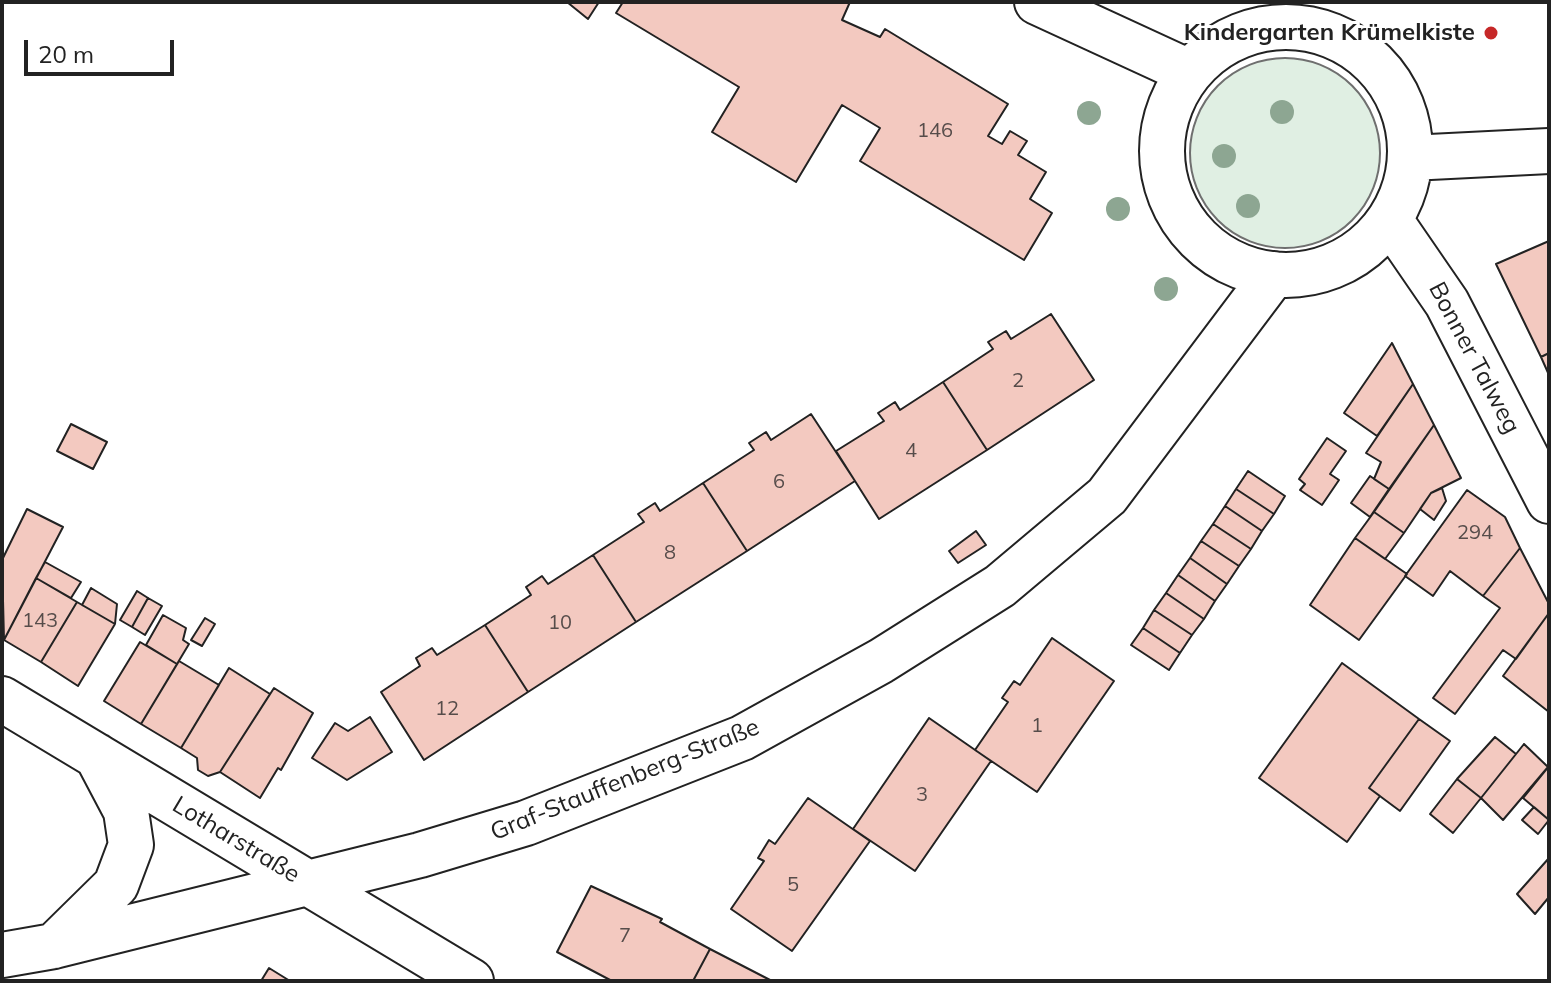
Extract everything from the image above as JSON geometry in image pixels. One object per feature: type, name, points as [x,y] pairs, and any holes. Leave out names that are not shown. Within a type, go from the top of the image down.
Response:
[{"type":"street","points":[[1037,2],[1189,72]]},
{"type":"street","points":[[1297,14],[1321,32],[1353,47],[1379,69],[1398,97],[1406,122],[1410,158],[1390,220],[1347,259],[1302,273],[1274,274],[1235,264],[1202,243],[1183,222],[1162,169],[1162,139],[1169,106],[1189,72],[1223,43],[1240,35],[1278,27],[1297,14]]},
{"type":"street","points":[[1410,158],[1549,151]]},
{"type":"street","name":"Bonner Talweg","points":[[1390,220],[1447,303],[1549,501]]},
{"type":"street","name":"Graf-Stauffenberg-Straße","points":[[2,955],[54,946],[308,884],[526,823],[742,738],[956,615],[1000,586],[1107,496],[1274,274]]},
{"type":"street","name":"Lotharstraße","points":[[2,699],[471,981]]},
{"type":"street","points":[[54,946],[116,885],[131,845],[126,811],[97,756]]},
{"type":"green space","points":[[1285,58],[1304,59],[1322,65],[1352,86],[1373,116],[1379,134],[1379,172],[1373,190],[1352,220],[1322,241],[1304,247],[1285,248],[1266,247],[1248,241],[1218,220],[1197,190],[1191,172],[1190,153],[1191,134],[1197,116],[1218,86],[1248,65],[1266,59]]},
{"type":"building","points":[[567,2],[599,2],[588,19]]},
{"type":"building","points":[[623,2],[850,2],[842,20],[880,37],[885,29],[1008,104],[988,136],[1002,144],[1010,131],[1027,141],[1018,155],[1046,172],[1030,199],[1052,213],[1024,260],[860,161],[880,128],[842,105],[796,182],[712,132],[739,87],[616,13]]},
{"type":"building","points":[[1549,241],[1549,353],[1541,357],[1496,264]]},
{"type":"building","points":[[1051,314],[1094,380],[987,450],[943,382],[993,349],[988,342],[1006,331],[1011,339]]},
{"type":"building","points":[[1392,343],[1413,384],[1377,436],[1344,413]]},
{"type":"building","points":[[1549,353],[1549,375],[1541,357]]},
{"type":"building","points":[[943,382],[987,450],[879,519],[836,451],[884,421],[878,413],[895,402],[900,410]]},
{"type":"building","points":[[1413,384],[1434,425],[1389,489],[1374,479],[1381,462],[1366,453]]},
{"type":"building","points":[[811,414],[855,481],[747,551],[703,483],[754,450],[749,443],[766,432],[771,440]]},
{"type":"building","points":[[71,424],[107,442],[93,469],[57,451]]},
{"type":"building","points":[[1434,425],[1461,478],[1431,493],[1404,533],[1374,512]]},
{"type":"building","points":[[1327,438],[1346,451],[1330,474],[1339,480],[1322,505],[1300,490],[1305,484],[1299,479]]},
{"type":"building","points":[[1248,471],[1285,496],[1274,514],[1236,489]]},
{"type":"building","points":[[1370,476],[1389,489],[1370,517],[1351,503]]},
{"type":"building","points":[[703,483],[747,551],[636,622],[593,555],[644,522],[638,514],[655,503],[660,511]]},
{"type":"building","points":[[1442,488],[1446,501],[1434,520],[1420,509],[1431,493]]},
{"type":"building","points":[[1236,489],[1274,514],[1262,531],[1225,506]]},
{"type":"building","points":[[1467,490],[1505,517],[1520,548],[1483,596],[1450,571],[1433,596],[1405,576]]},
{"type":"building","points":[[1225,506],[1262,531],[1251,549],[1213,524]]},
{"type":"building","points":[[27,509],[63,527],[4,640],[2,560]]},
{"type":"building","points":[[1374,512],[1404,533],[1385,559],[1355,538]]},
{"type":"building","points":[[1213,524],[1251,549],[1239,566],[1201,541]]},
{"type":"building","points":[[976,531],[986,545],[958,563],[949,551]]},
{"type":"building","points":[[1355,538],[1407,574],[1359,640],[1310,605]]},
{"type":"building","points":[[1201,541],[1239,566],[1227,584],[1190,558]]},
{"type":"building","points":[[1520,548],[1549,604],[1549,613],[1516,659],[1503,650],[1455,714],[1433,698],[1500,608],[1483,596]]},
{"type":"building","points":[[593,555],[636,622],[528,692],[485,625],[531,595],[526,587],[542,576],[548,584]]},
{"type":"building","points":[[1190,558],[1227,584],[1215,601],[1178,575]]},
{"type":"building","points":[[45,562],[81,582],[71,598],[36,578]]},
{"type":"building","points":[[1178,575],[1215,601],[1204,619],[1166,593]]},
{"type":"building","points":[[36,578],[77,602],[41,662],[4,640]]},
{"type":"building","points":[[91,588],[117,604],[115,624],[82,605]]},
{"type":"building","points":[[137,591],[148,598],[132,627],[120,620]]},
{"type":"building","points":[[1166,593],[1204,619],[1192,635],[1154,610]]},
{"type":"building","points":[[148,598],[162,606],[145,635],[132,627]]},
{"type":"building","points":[[77,602],[115,624],[78,686],[41,662]]},
{"type":"building","points":[[1154,610],[1192,635],[1180,653],[1143,628]]},
{"type":"building","points":[[1549,613],[1549,712],[1503,676]]},
{"type":"building","points":[[163,615],[186,628],[183,640],[189,644],[177,664],[146,645]]},
{"type":"building","points":[[205,618],[215,624],[202,646],[191,640]]},
{"type":"building","points":[[485,625],[528,692],[424,760],[381,692],[420,666],[416,658],[432,648],[437,655]]},
{"type":"building","points":[[1143,628],[1180,653],[1169,670],[1131,645]]},
{"type":"building","points":[[1052,638],[1114,681],[1037,792],[975,750],[1008,702],[1002,698],[1014,681],[1020,685]]},
{"type":"building","points":[[140,642],[177,664],[141,724],[104,701]]},
{"type":"building","points":[[179,661],[219,685],[181,748],[141,724]]},
{"type":"building","points":[[1342,663],[1419,719],[1369,788],[1380,796],[1347,842],[1259,778]]},
{"type":"building","points":[[229,668],[270,694],[220,772],[208,776],[198,770],[197,758],[181,748]]},
{"type":"building","points":[[274,688],[313,713],[281,770],[278,768],[260,798],[220,772]]},
{"type":"building","points":[[370,717],[392,752],[347,780],[312,758],[335,723],[348,731]]},
{"type":"building","points":[[929,718],[991,761],[915,871],[853,829]]},
{"type":"building","points":[[1419,719],[1450,741],[1400,811],[1369,788]]},
{"type":"building","points":[[1495,737],[1516,754],[1481,798],[1457,779]]},
{"type":"building","points":[[1524,744],[1548,767],[1503,820],[1481,798]]},
{"type":"building","points":[[1549,766],[1549,820],[1523,798]]},
{"type":"building","points":[[1457,779],[1481,798],[1453,833],[1430,814]]},
{"type":"building","points":[[808,798],[870,841],[792,951],[731,909],[764,861],[758,858],[769,840],[775,844]]},
{"type":"building","points":[[1534,807],[1549,820],[1538,834],[1522,820]]},
{"type":"building","points":[[1549,858],[1549,897],[1535,914],[1517,894]]},
{"type":"building","points":[[591,886],[662,919],[660,922],[710,949],[693,981],[612,981],[557,952]]},
{"type":"building","points":[[710,949],[772,981],[693,981]]},
{"type":"building","points":[[269,968],[290,981],[261,981]]},
{"type":"place","name":"Kindergarten Krümelkiste","points":[[1491,33]]}]
